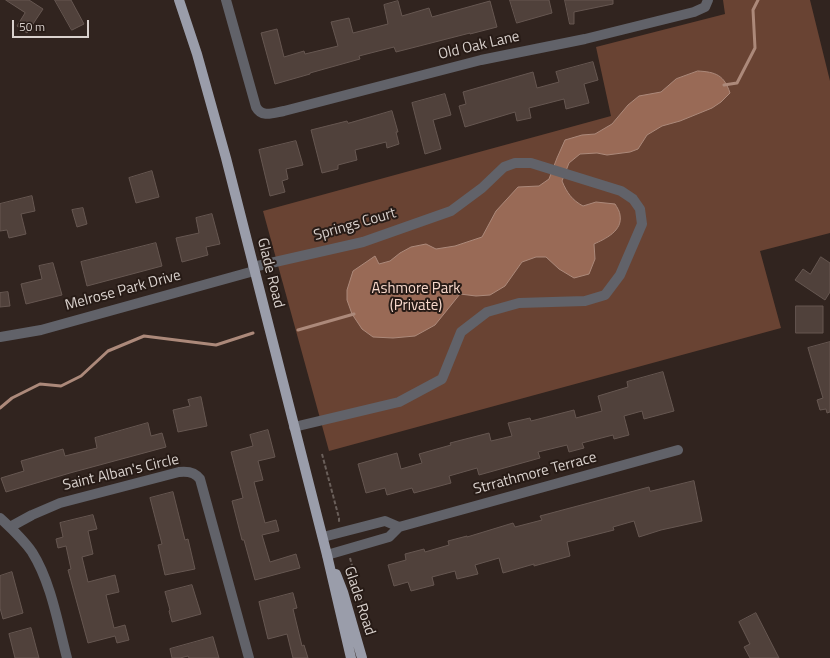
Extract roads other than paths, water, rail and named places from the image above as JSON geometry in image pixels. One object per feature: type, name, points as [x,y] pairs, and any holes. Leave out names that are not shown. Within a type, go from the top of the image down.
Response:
[{"type":"main road","name":"Glade Road","points":[[179,0],[197,54],[226,158],[253,269],[323,537],[351,658]]},
{"type":"main road","name":"Glade Road","points":[[327,554],[343,592],[362,658]]},
{"type":"street","name":"Old Oak Lane","points":[[226,0],[256,107],[258,112],[264,114],[284,111],[481,60],[585,39],[694,12],[705,7],[708,0]]},
{"type":"street","name":"Springs Court","points":[[253,269],[363,242],[451,211],[482,188],[504,167],[515,162],[531,163],[621,191],[633,199],[640,209],[642,224],[620,275],[605,295],[585,301],[519,303],[487,312],[461,332],[442,379],[399,402],[294,427]]},
{"type":"street","name":"Melrose Park Drive","points":[[0,337],[41,330],[253,269]]},
{"type":"street","name":"Strrathmore Terrace","points":[[327,554],[389,537],[399,527],[678,450]]},
{"type":"street","name":"Saint Alban's Circle","points":[[10,527],[32,515],[60,503],[179,472],[187,471],[197,475],[200,479],[249,658]]},
{"type":"street","points":[[0,518],[31,551],[40,567],[47,583],[67,658]]},
{"type":"street","name":"Strrathmore Terrace","points":[[323,537],[385,521],[399,527]]},
{"type":"waterway","points":[[724,85],[737,83],[755,48],[753,10],[758,0]]},
{"type":"waterway","points":[[298,330],[354,314]]},
{"type":"waterway","points":[[0,408],[12,398],[40,384],[61,386],[81,376],[108,351],[144,336],[216,345],[253,333]]},
{"type":"park label","name":"Ashmore Park (Private)","points":[[416,298]]}]
